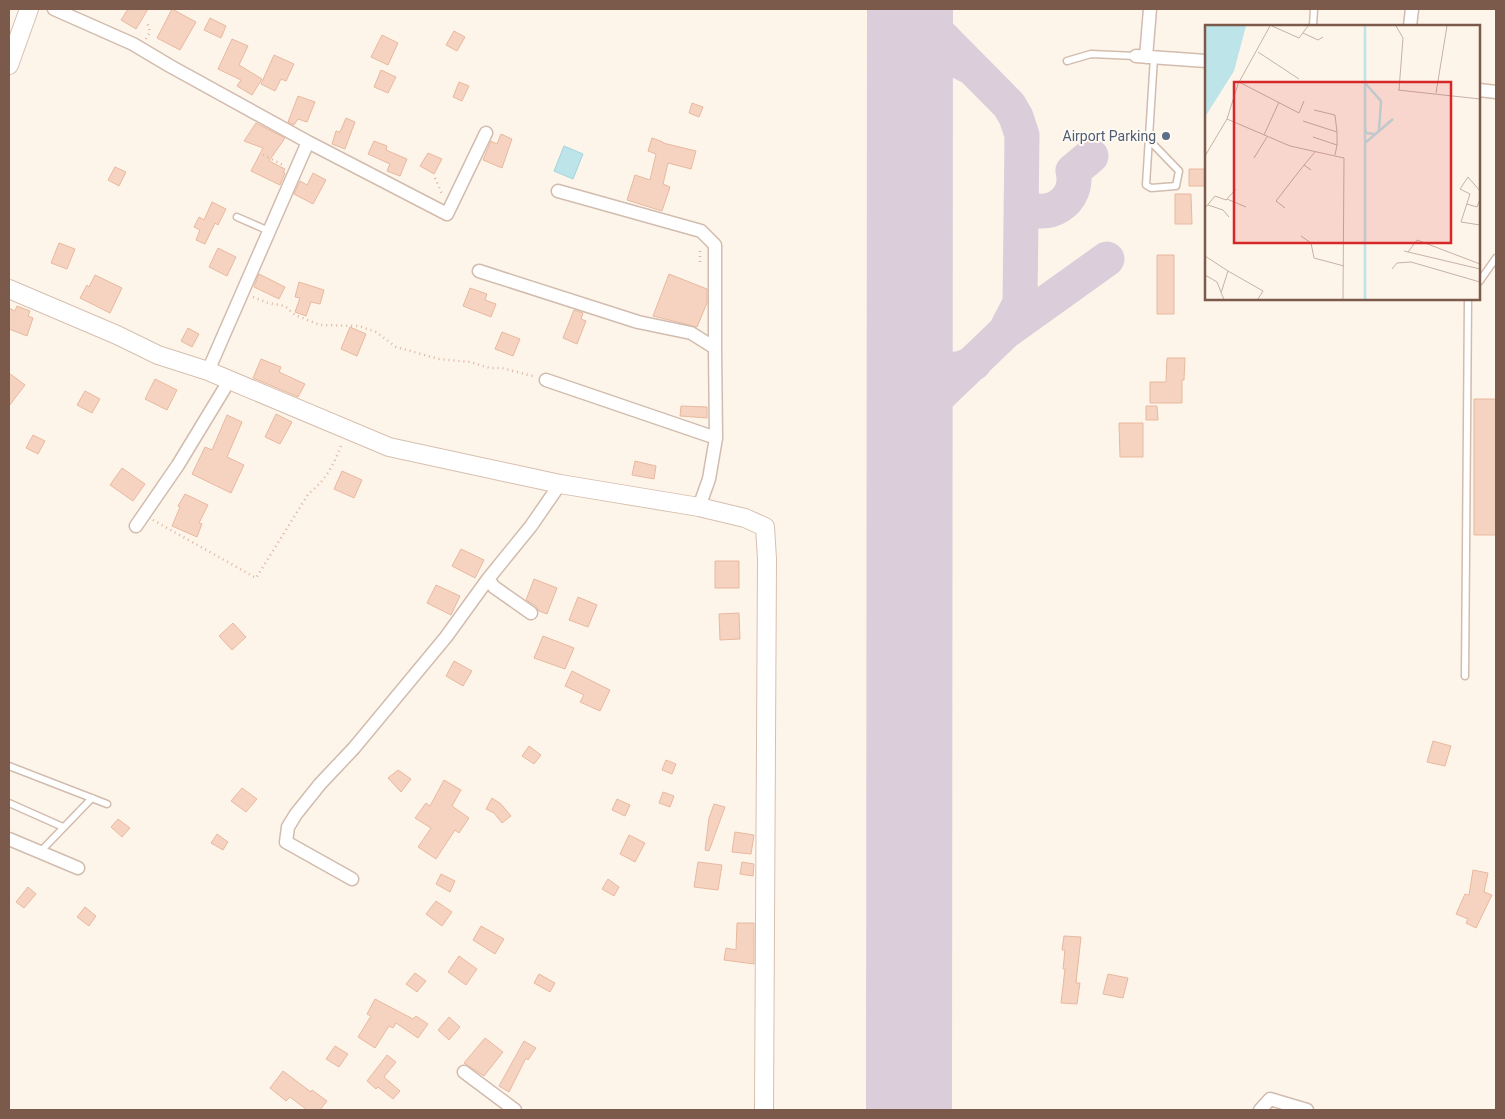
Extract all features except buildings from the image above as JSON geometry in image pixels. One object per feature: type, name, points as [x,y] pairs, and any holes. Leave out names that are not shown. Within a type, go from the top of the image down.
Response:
[{"type":"street","points":[[9,65],[29,9]]},
{"type":"street","points":[[54,9],[141,48],[308,142],[447,214],[486,133]]},
{"type":"street","points":[[1150,9],[1145,57],[1205,62]]},
{"type":"street","points":[[1410,25],[1412,9]]},
{"type":"street","points":[[1480,90],[1496,92]]},
{"type":"street","points":[[208,371],[308,142]]},
{"type":"street","points":[[558,192],[634,211],[701,231],[715,245],[716,438],[710,479],[699,507]]},
{"type":"street","points":[[479,271],[638,322],[691,333],[715,348]]},
{"type":"street","points":[[9,289],[117,335],[158,355],[208,371],[389,447],[560,484],[699,507],[745,518],[765,527],[767,569],[764,1110]]},
{"type":"street","points":[[136,526],[178,465],[229,380]]},
{"type":"street","points":[[546,380],[716,438]]},
{"type":"street","points":[[352,879],[286,842],[288,826],[320,784],[354,748],[446,637],[488,579],[531,526],[560,484]]},
{"type":"street","points":[[488,579],[494,587],[530,612]]},
{"type":"street","points":[[9,839],[78,868]]},
{"type":"street","points":[[464,1072],[515,1110]]},
{"type":"street","points":[[1260,1110],[1270,1099],[1307,1110]]},
{"type":"lane","points":[[1312,25],[1314,9]]},
{"type":"lane","points":[[1067,61],[1091,54],[1145,57],[1150,141],[1146,185],[1151,188],[1176,186],[1179,170],[1150,141]]},
{"type":"lane","points":[[237,217],[269,231]]},
{"type":"lane","points":[[1480,281],[1496,258]]},
{"type":"lane","points":[[1465,676],[1468,300]]},
{"type":"lane","points":[[9,766],[107,804]]},
{"type":"lane","points":[[39,852],[92,798]]},
{"type":"lane","points":[[9,804],[63,826]]},
{"type":"path","points":[[141,48],[150,32],[147,22]]},
{"type":"path","points":[[264,155],[295,171]]},
{"type":"path","points":[[243,292],[268,303],[285,306],[295,315],[320,326],[359,326],[376,332],[396,347],[439,359],[470,362],[490,368],[502,368],[546,380]]},
{"type":"path","points":[[143,515],[256,578],[309,493],[319,486],[336,458],[347,430]]},
{"type":"water","points":[[564,146],[583,154],[573,179],[554,171]]},
{"type":"taxiway","points":[[914,9],[1009,105],[1016,117],[1022,135],[1020,303],[1005,332]]},
{"type":"taxiway","points":[[910,107],[915,83],[921,73],[931,65],[942,60],[954,60],[972,68]]},
{"type":"taxiway","points":[[1021,204],[1041,211],[1051,210],[1059,206],[1066,200],[1071,191],[1074,182],[1073,171],[1091,156]]},
{"type":"taxiway","points":[[909,424],[1005,332],[1107,259]]},
{"type":"taxiway","points":[[910,306],[912,344],[915,355],[919,359],[930,366],[943,369],[960,368],[974,363]]},
{"type":"runway","points":[[909,1110],[910,9]]},
{"type":"place","name":"Airport Parking","points":[[1166,136]]}]
